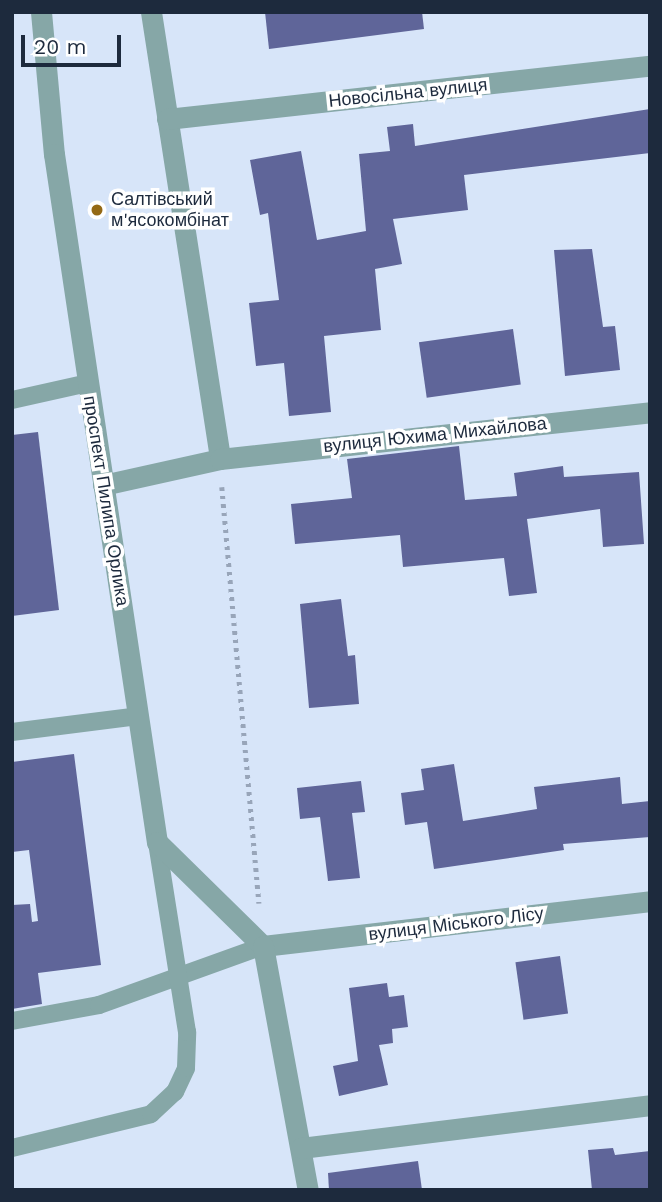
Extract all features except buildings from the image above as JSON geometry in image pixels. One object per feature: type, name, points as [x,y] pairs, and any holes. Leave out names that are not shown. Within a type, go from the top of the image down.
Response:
[{"type":"street","name":"проспект Пилипа Орлика","points":[[41,12],[54,154],[157,842]]},
{"type":"street","points":[[151,12],[220,459]]},
{"type":"street","name":"Новосільна вулиця","points":[[167,119],[650,66]]},
{"type":"street","name":"вулиця Юхима Михайлова","points":[[103,485],[220,459],[650,412]]},
{"type":"street","points":[[157,842],[263,946],[308,1190]]},
{"type":"street","name":"вулиця Міського Лісу","points":[[263,946],[650,901]]},
{"type":"street","points":[[301,1148],[650,1105]]},
{"type":"lane","points":[[12,400],[88,383]]},
{"type":"lane","points":[[12,732],[138,716]]},
{"type":"lane","points":[[12,1149],[150,1114],[175,1092],[186,1056],[178,976],[157,842]]},
{"type":"lane","points":[[12,1021],[99,1005],[263,946]]},
{"type":"path","points":[[220,459],[263,946]]},
{"type":"place","name":"Салтівський м'ясокомбінат","points":[[97,210]]}]
